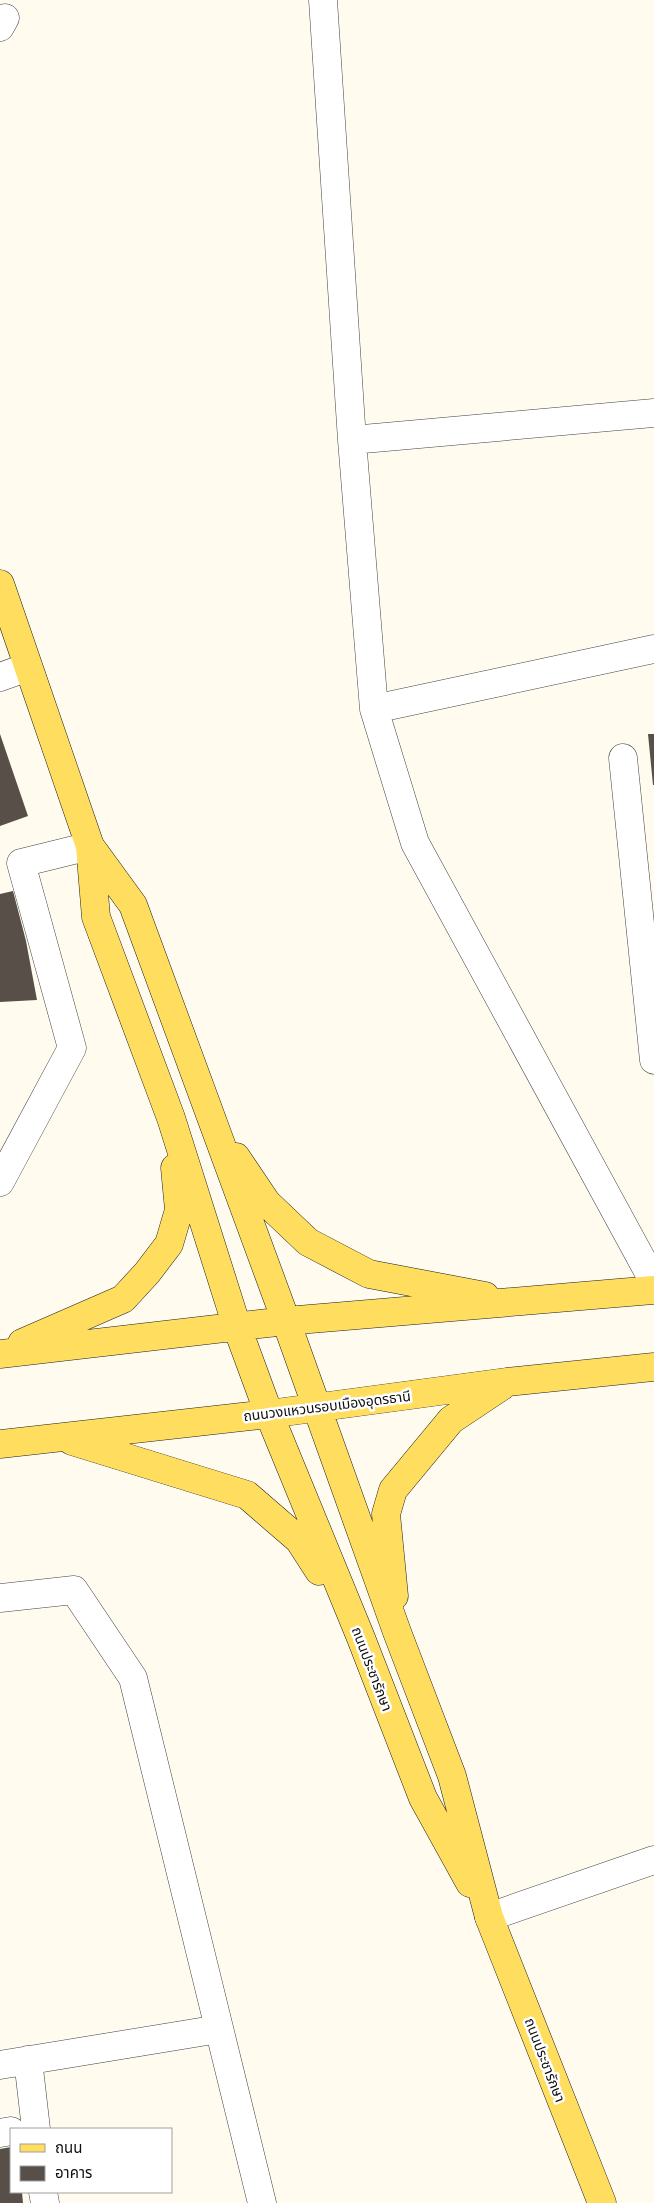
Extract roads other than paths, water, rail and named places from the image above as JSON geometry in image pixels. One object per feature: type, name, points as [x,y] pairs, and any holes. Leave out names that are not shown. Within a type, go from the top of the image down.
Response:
[{"type":"main road","points":[[0,584],[90,846],[96,917],[172,1118],[179,1210],[169,1244],[123,1299],[0,1354]]},
{"type":"main road","points":[[90,846],[133,905],[209,1116],[267,1203],[308,1242],[369,1274],[521,1303]]},
{"type":"main road","name":"ถนนประชารักษา","points":[[209,1116],[286,1321],[397,1632],[452,1776],[489,1917],[602,2203]]},
{"type":"main road","name":"ถนนประชารักษา","points":[[172,1118],[237,1327],[268,1414],[361,1638],[423,1798],[489,1917]]},
{"type":"main road","points":[[0,1354],[286,1321],[521,1303],[654,1290]]},
{"type":"main road","name":"ถนนวงแหวนรอบเมืองอุดรธานี","points":[[0,1444],[268,1414],[507,1382],[654,1367]]},
{"type":"main road","points":[[397,1632],[386,1514],[393,1490],[451,1420],[507,1382]]},
{"type":"main road","points":[[58,1438],[247,1495],[299,1540],[361,1638]]},
{"type":"street","points":[[323,0],[352,440],[374,709],[415,843],[654,1282]]},
{"type":"street","points":[[352,440],[654,413]]},
{"type":"street","points":[[374,709],[654,649]]},
{"type":"street","points":[[0,677],[28,666]]},
{"type":"street","points":[[623,758],[654,1060]]},
{"type":"street","points":[[0,1182],[72,1048],[11,865],[90,846]]},
{"type":"street","points":[[0,1598],[74,1590],[133,1678],[262,2203]]},
{"type":"street","points":[[489,1917],[654,1860]]},
{"type":"street","points":[[0,2065],[219,2029]]},
{"type":"street","points":[[28,2060],[28,2128]]}]
